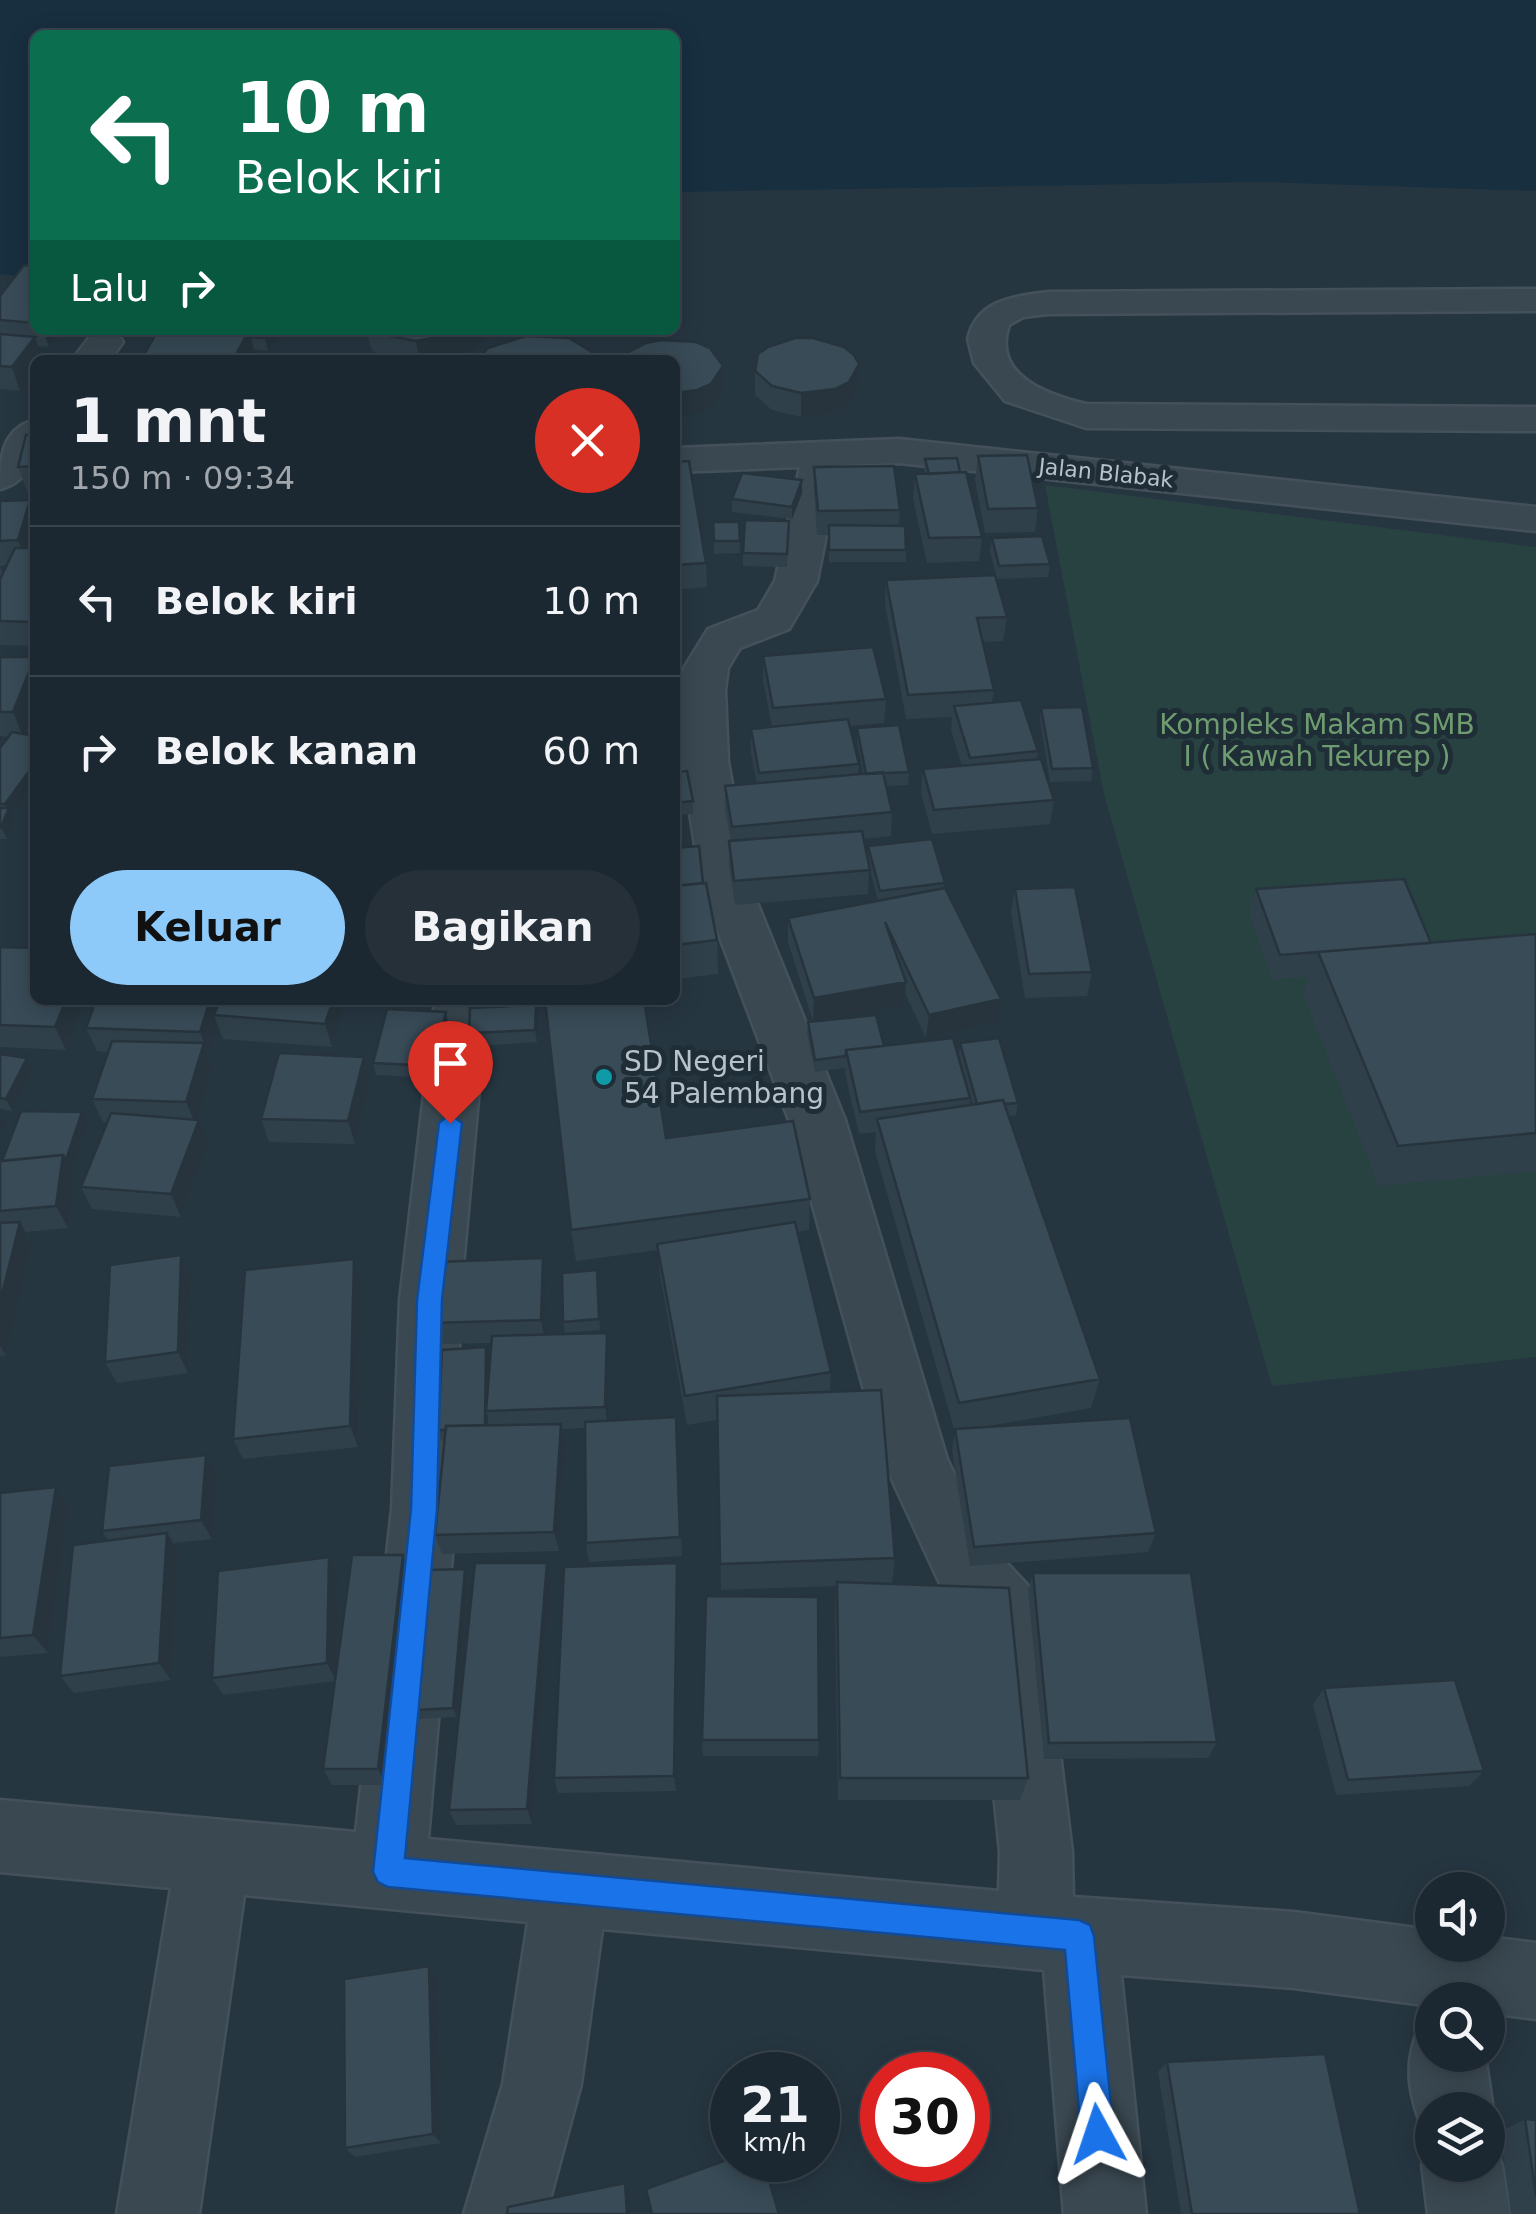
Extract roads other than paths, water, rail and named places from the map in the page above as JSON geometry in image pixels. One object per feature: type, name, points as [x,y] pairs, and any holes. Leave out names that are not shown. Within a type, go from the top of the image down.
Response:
[{"type":"street","points":[[1536,300],[1048,303],[1008,310],[993,321],[985,345],[992,365],[1014,390],[1038,403],[1086,416],[1536,419]]},
{"type":"street","points":[[0,477],[30,438]]},
{"type":"street","name":"Jalan Blabak","points":[[680,460],[899,450],[1536,519]]},
{"type":"street","points":[[823,452],[796,581],[774,619],[724,639],[706,668],[702,690],[706,762],[727,890],[817,1120],[916,1462],[964,1564],[1009,1614],[1036,1852],[1057,1934],[1105,2214]]},
{"type":"street","points":[[0,506],[30,504]]},
{"type":"street","points":[[388,1872],[424,1509],[430,1300],[461,1005]]},
{"type":"street","points":[[0,1836],[1057,1934],[1294,1950],[1428,1982]]},
{"type":"street","points":[[158,2214],[213,1856]]},
{"type":"street","points":[[505,2214],[542,2084],[570,1889]]},
{"type":"street","points":[[1503,1982],[1536,1981]]},
{"type":"street","points":[[1465,2182],[1470,2214]]},
{"type":"water","points":[[0,0],[1536,0],[1536,191],[1260,182],[680,192],[680,30],[30,30],[30,277],[0,274]]},
{"type":"place","name":"SD Negeri 54 Palembang","points":[[604,1077]]},
{"type":"park label","name":"Kompleks Makam SMB I ( Kawah Tekurep )","points":[[1317,740]]}]
